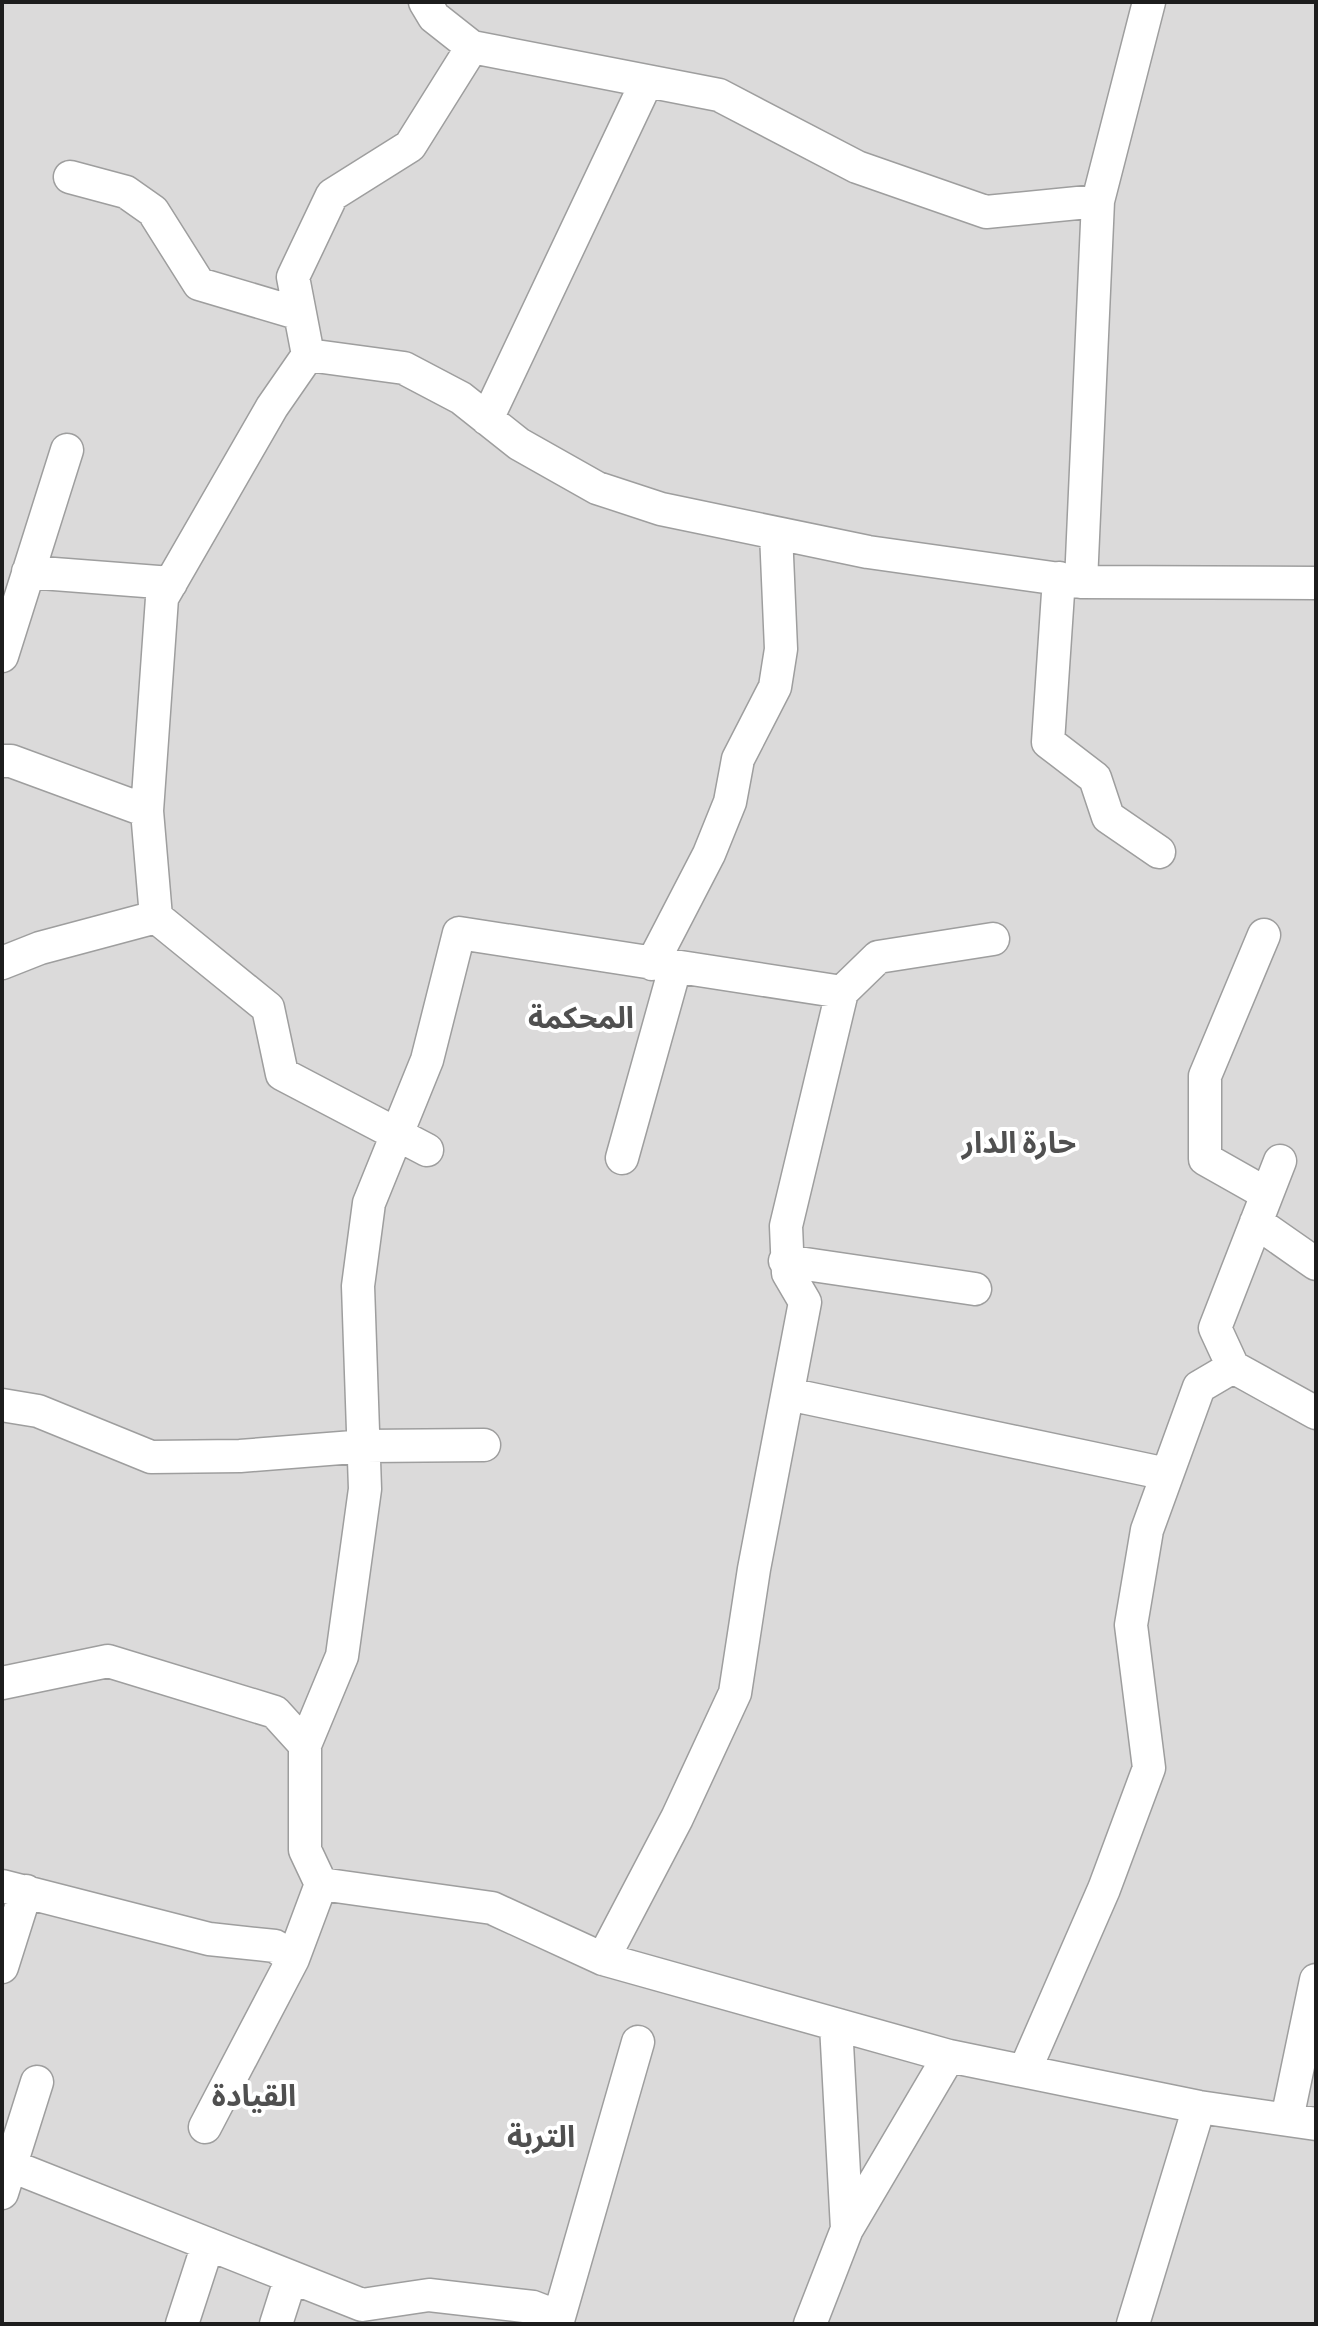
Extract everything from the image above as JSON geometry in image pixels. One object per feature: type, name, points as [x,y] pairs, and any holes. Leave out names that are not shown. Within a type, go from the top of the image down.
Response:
[{"type":"street","points":[[425,2],[434,17],[472,47],[719,95],[857,167],[986,212],[1098,201]]},
{"type":"street","points":[[1149,2],[1098,201],[1070,580],[1048,742],[1095,778],[1108,817],[1159,852]]},
{"type":"street","points":[[427,1150],[282,1074],[268,1008],[156,917],[147,811],[162,598],[272,407],[308,355],[293,277],[332,195],[410,146],[472,47]]},
{"type":"street","points":[[487,419],[647,81]]},
{"type":"street","points":[[70,177],[126,192],[153,211],[199,284],[300,314]]},
{"type":"street","points":[[308,355],[404,368],[461,398],[519,444],[597,488],[661,509],[868,552],[1070,580],[1316,583]]},
{"type":"street","points":[[2,656],[67,450]]},
{"type":"street","points":[[622,1158],[664,966],[730,802],[738,759],[775,687],[781,649],[776,533]]},
{"type":"street","points":[[28,572],[171,583]]},
{"type":"street","points":[[2,761],[11,761],[147,811]]},
{"type":"street","points":[[2,963],[40,948],[156,917]]},
{"type":"street","points":[[205,2127],[293,1959],[321,1884],[305,1850],[305,1745],[342,1656],[365,1489],[366,1446],[358,1286],[369,1203],[427,1060],[459,933],[842,992]]},
{"type":"street","points":[[1264,935],[1205,1076],[1205,1159],[1262,1208],[1316,1264]]},
{"type":"street","points":[[603,1959],[677,1818],[735,1693],[805,1302],[788,1273],[785,1261],[786,1226],[842,992],[878,957],[993,939]]},
{"type":"street","points":[[1280,1161],[1215,1328],[1233,1367],[1316,1413]]},
{"type":"street","points":[[785,1261],[975,1289]]},
{"type":"street","points":[[1025,2070],[1104,1889],[1149,1768],[1131,1625],[1147,1530],[1199,1387],[1233,1367]]},
{"type":"street","points":[[788,1394],[1167,1474]]},
{"type":"street","points":[[2,1405],[38,1411],[151,1457],[240,1456],[366,1446],[484,1445]]},
{"type":"street","points":[[2,1683],[108,1661],[275,1712],[305,1745]]},
{"type":"street","points":[[321,1884],[492,1908],[603,1959],[949,2056],[1199,2107],[1301,2121],[1316,1980]]},
{"type":"street","points":[[2,1967],[14,1889],[209,1939],[275,1946],[293,1959]]},
{"type":"street","points":[[836,2025],[847,2229]]},
{"type":"street","points":[[37,2082],[4,2175],[208,2244],[362,2305],[429,2295],[533,2307],[558,2320],[638,2042]]},
{"type":"street","points":[[810,2324],[847,2229],[949,2056]]},
{"type":"street","points":[[1133,2324],[1199,2107]]},
{"type":"street","points":[[182,2324],[208,2244]]},
{"type":"street","points":[[276,2324],[291,2277]]},
{"type":"shaded area","points":[[2,2],[1316,2],[1316,2324],[2,2324]]},
{"type":"district","name":"المحكمة","points":[[581,1018]]},
{"type":"district","name":"حارة الدار","points":[[1019,1143]]},
{"type":"district","name":"القيادة","points":[[254,2096]]},
{"type":"district","name":"التربة","points":[[541,2137]]}]
